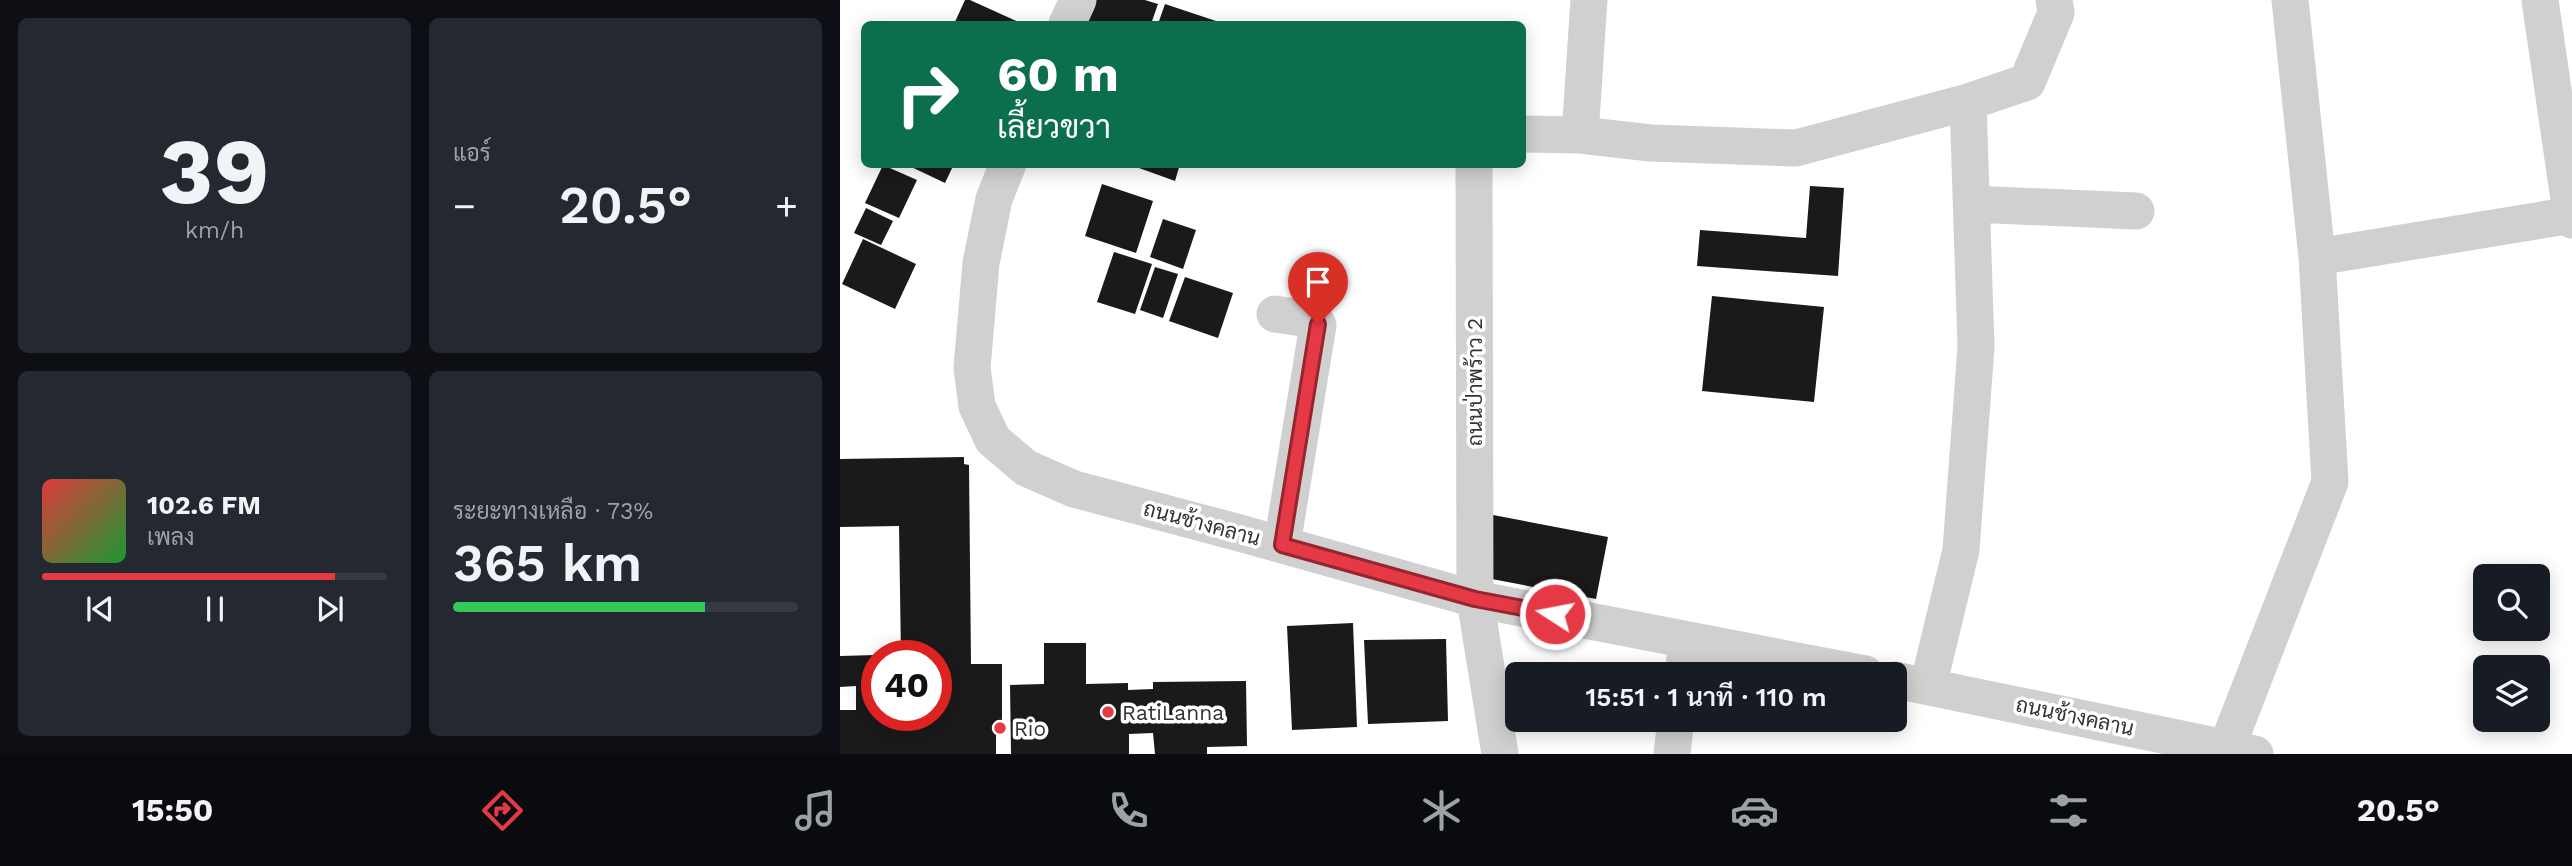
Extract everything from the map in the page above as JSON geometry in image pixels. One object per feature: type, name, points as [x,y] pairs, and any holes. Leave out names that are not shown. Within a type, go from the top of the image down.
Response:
[{"type":"street","points":[[1068,21],[1078,0]]},
{"type":"street","points":[[1580,135],[1589,0]]},
{"type":"street","points":[[1526,134],[1580,135],[1651,143],[1796,148],[1968,102],[2027,82],[2056,13],[2054,0]]},
{"type":"street","points":[[2241,751],[2330,482],[2317,257],[2290,0]]},
{"type":"street","points":[[2317,257],[2572,216],[2540,0]]},
{"type":"street","points":[[1912,683],[1961,550],[1976,348],[1968,102]]},
{"type":"street","name":"ถนนช้างคลาน","points":[[1007,168],[994,199],[981,263],[972,368],[977,406],[993,440],[1026,467],[1073,489],[1685,657],[1738,662]]},
{"type":"street","name":"ถนนป่าพร้าว 2","points":[[1474,168],[1475,599],[1500,754]]},
{"type":"street","points":[[1972,204],[2136,211]]},
{"type":"street","points":[[1275,314],[1302,318],[1318,324],[1282,545]]},
{"type":"street","name":"ถนนช้างคลาน","points":[[1912,683],[2241,751]]},
{"type":"street","points":[[1672,754],[1675,732]]},
{"type":"building","points":[[965,0],[970,0],[1016,21],[955,21]]},
{"type":"building","points":[[1095,0],[1145,0],[1158,4],[1152,21],[1087,21]]},
{"type":"building","points":[[1165,4],[1216,21],[1159,21]]},
{"type":"building","points":[[882,168],[890,168],[917,180],[899,218],[865,203]]},
{"type":"building","points":[[913,168],[952,168],[945,183]]},
{"type":"building","points":[[1139,168],[1179,168],[1175,181]]},
{"type":"building","points":[[1102,184],[1153,201],[1136,253],[1085,236]]},
{"type":"building","points":[[1810,186],[1844,188],[1838,276],[1697,266],[1700,230],[1806,238]]},
{"type":"building","points":[[866,208],[893,221],[881,245],[854,233]]},
{"type":"building","points":[[1163,219],[1196,230],[1183,269],[1150,257]]},
{"type":"building","points":[[863,239],[916,264],[895,309],[842,284]]},
{"type":"building","points":[[1114,252],[1152,264],[1135,314],[1097,302]]},
{"type":"building","points":[[1155,267],[1178,274],[1163,318],[1140,310]]},
{"type":"building","points":[[1185,277],[1233,293],[1218,338],[1169,321]]},
{"type":"building","points":[[1712,296],[1824,307],[1814,402],[1702,391]]},
{"type":"building","points":[[964,457],[964,464],[969,465],[971,664],[1002,664],[1002,733],[996,733],[996,754],[840,754],[840,710],[856,710],[856,686],[840,687],[840,656],[861,655],[861,731],[952,731],[952,640],[901,640],[899,526],[840,527],[840,459]]},
{"type":"building","points":[[1493,515],[1608,537],[1596,599],[1481,577]]},
{"type":"building","points":[[1353,623],[1357,727],[1292,730],[1287,626]]},
{"type":"building","points":[[1446,639],[1448,721],[1368,724],[1364,640]]},
{"type":"building","points":[[1044,643],[1086,643],[1086,684],[1128,683],[1128,690],[1153,689],[1153,682],[1246,681],[1247,746],[1207,747],[1207,754],[1155,754],[1153,733],[1129,734],[1129,754],[1011,754],[1010,685],[1044,684]]},
{"type":"place","name":"RatiLanna","points":[[1108,712]]},
{"type":"place","name":"Rio","points":[[1000,728]]},
{"type":"route","points":[[1318,324],[1282,545],[1475,599],[1555,614]]}]
